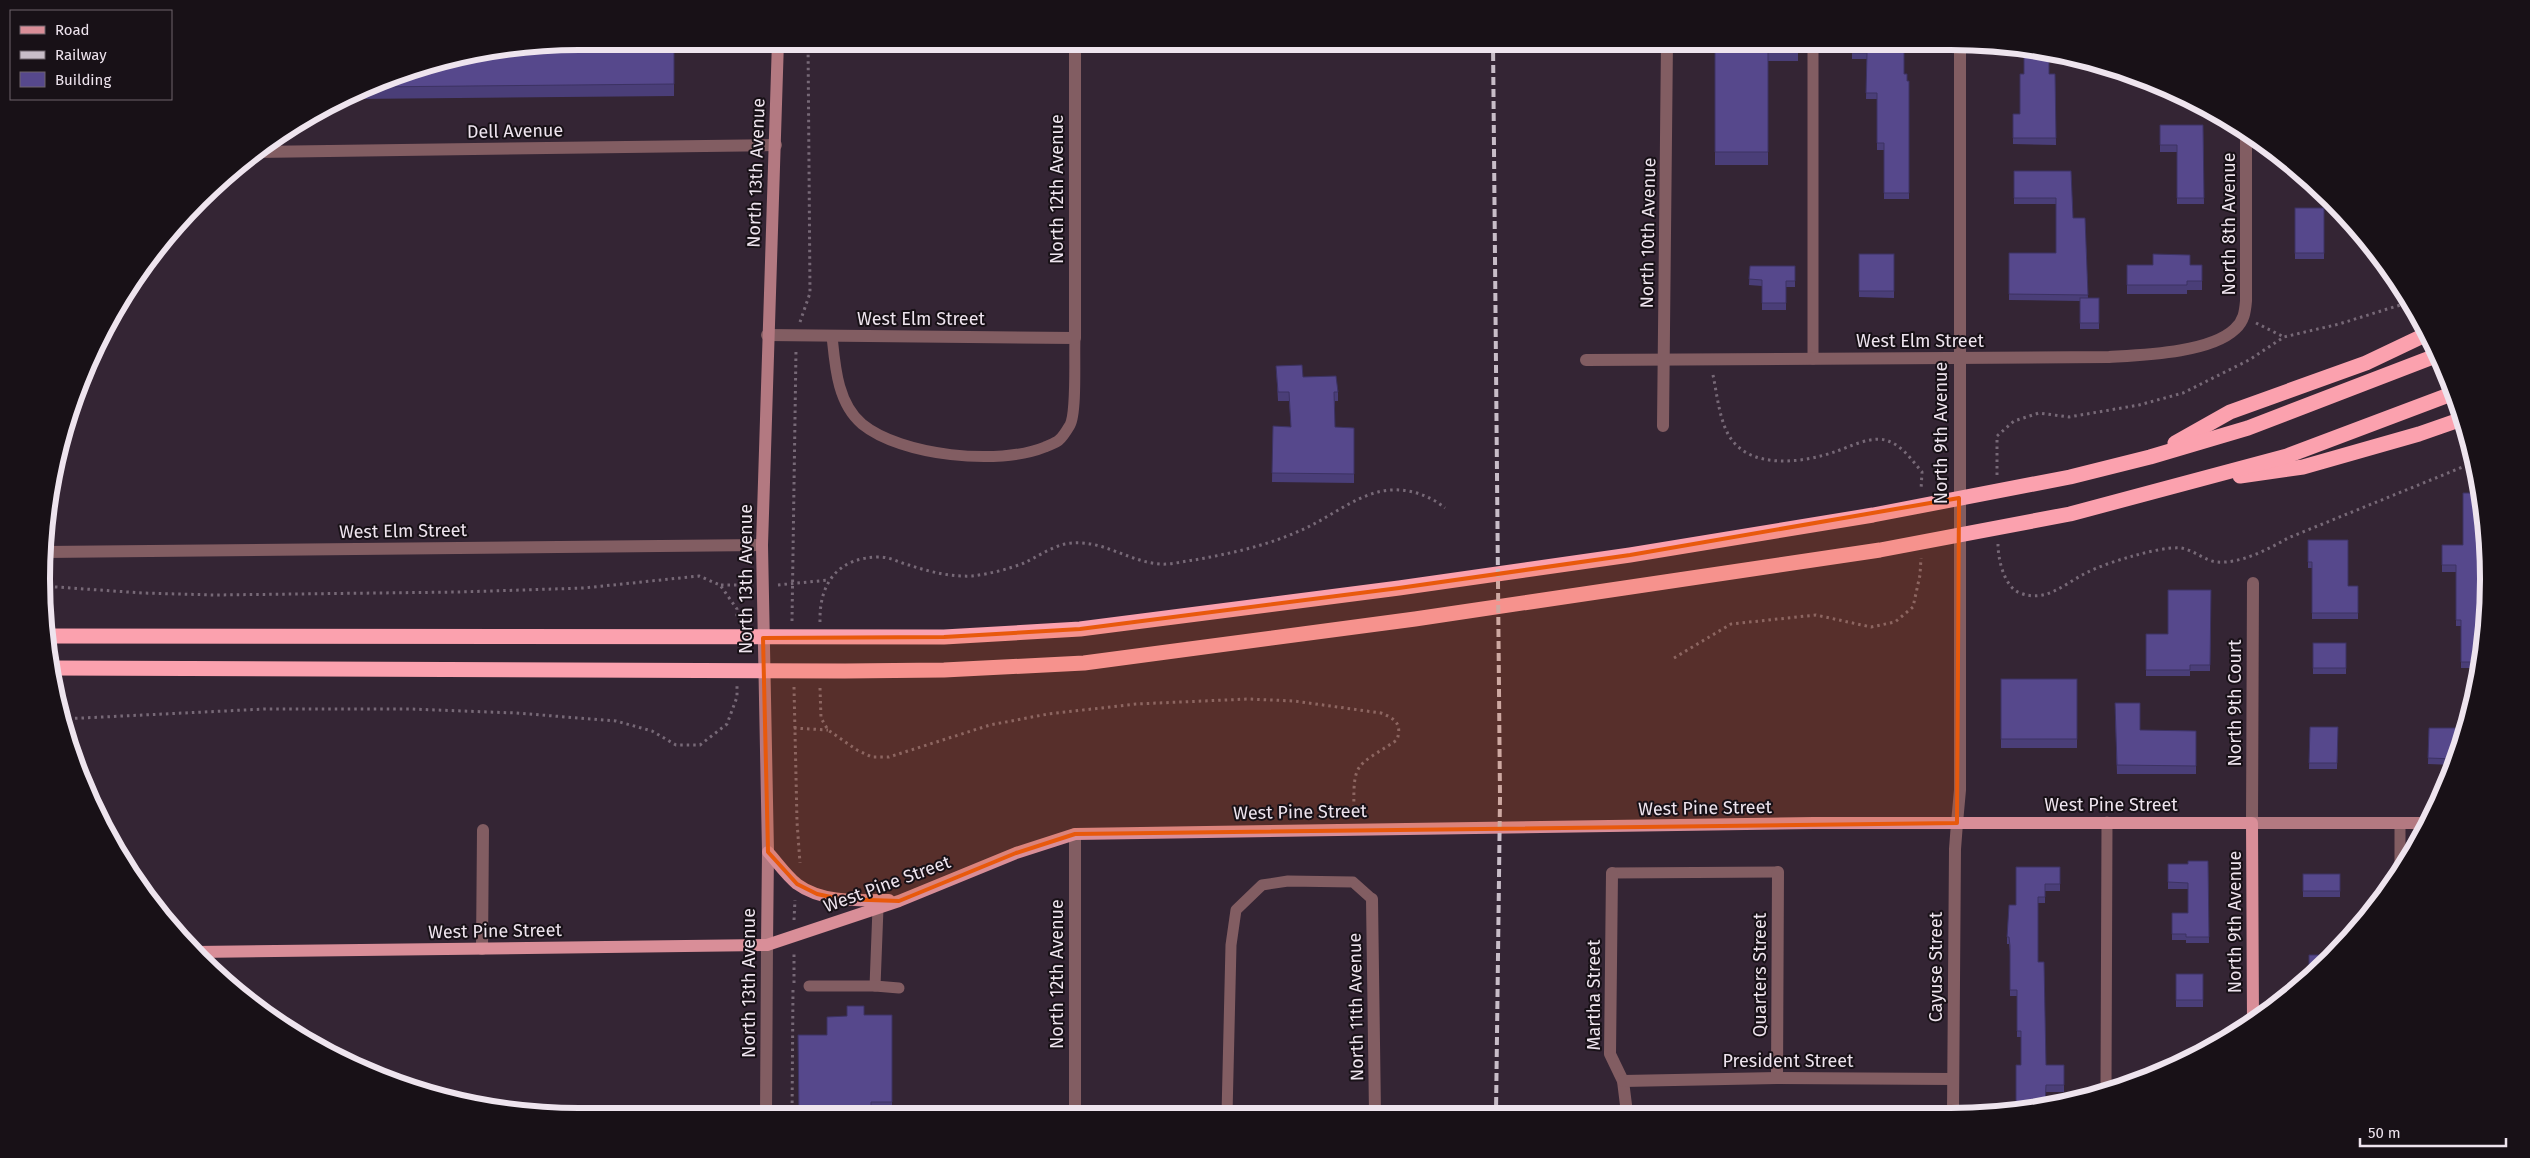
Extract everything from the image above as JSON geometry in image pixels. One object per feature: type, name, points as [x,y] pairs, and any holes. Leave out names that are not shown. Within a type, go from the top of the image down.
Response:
[{"type":"highway","points":[[2150,458],[2230,412],[2366,363],[2421,337]]},
{"type":"highway","points":[[54,636],[843,638],[944,637],[1080,629],[1399,588],[1630,555],[1873,515],[2070,477],[2150,458],[2248,428],[2431,359]]},
{"type":"highway","points":[[58,668],[845,671],[944,670],[1084,664],[1415,619],[1880,550],[2070,514],[2164,487],[2287,456],[2447,396]]},
{"type":"highway","points":[[2164,487],[2302,467],[2419,434],[2456,421]]},
{"type":"main road","name":"North 13th Avenue","points":[[767,945],[768,852],[762,544],[767,335],[776,145],[778,50]]},
{"type":"main road","name":"West Pine Street","points":[[204,952],[767,945],[898,901],[1016,853],[1075,834],[1957,823],[2420,823]]},
{"type":"main road","name":"North 9th Avenue","points":[[2252,823],[2253,1013]]},
{"type":"main road","points":[[768,852],[801,886],[817,894],[840,899],[898,901]]},
{"type":"street","name":"North 12th Avenue","points":[[1075,50],[1075,338]]},
{"type":"street","name":"North 10th Avenue","points":[[1663,426],[1667,50]]},
{"type":"street","name":"North 9th Avenue","points":[[1957,823],[1960,790],[1960,50]]},
{"type":"street","name":"North 8th Avenue","points":[[2244,317],[2246,301],[2246,140]]},
{"type":"street","name":"Dell Avenue","points":[[267,152],[776,145]]},
{"type":"street","name":"West Elm Street","points":[[1586,360],[2152,355],[2180,351],[2221,338],[2237,328],[2244,317]]},
{"type":"street","name":"West Elm Street","points":[[767,335],[1075,338]]},
{"type":"street","name":"West Elm Street","points":[[51,552],[762,544]]},
{"type":"street","name":"North 9th Court","points":[[2252,823],[2253,583]]},
{"type":"street","name":"Cayuse Street","points":[[1953,1108],[1955,849],[1957,823]]},
{"type":"street","points":[[482,949],[483,830]]},
{"type":"street","name":"North 12th Avenue","points":[[1075,834],[1075,1108]]},
{"type":"street","name":"Quarters Street","points":[[1778,872],[1778,1078]]},
{"type":"street","name":"Martha Street","points":[[1612,873],[1610,1054],[1622,1081],[1626,1108]]},
{"type":"street","name":"North 11th Avenue","points":[[1372,899],[1375,1108]]},
{"type":"street","name":"North 13th Avenue","points":[[766,1108],[767,945]]},
{"type":"street","name":"President Street","points":[[1622,1081],[1778,1078],[1953,1079]]},
{"type":"lane","points":[[1813,50],[1813,359]]},
{"type":"lane","points":[[832,336],[836,368],[844,403],[862,424],[901,443],[933,451],[985,457],[1032,452],[1058,441],[1071,423],[1075,338]]},
{"type":"lane","points":[[2106,1085],[2108,822]]},
{"type":"lane","points":[[2400,824],[2400,858]]},
{"type":"lane","points":[[1612,873],[1778,872]]},
{"type":"lane","points":[[1227,1108],[1231,945],[1236,910],[1262,885],[1288,881],[1353,882],[1372,899]]},
{"type":"lane","points":[[875,986],[878,908]]},
{"type":"lane","points":[[809,986],[898,988]]},
{"type":"path","points":[[792,623],[796,336],[810,293],[808,50]]},
{"type":"path","points":[[2244,317],[2284,337]]},
{"type":"path","points":[[792,1108],[793,903],[807,876],[798,860],[794,680]]},
{"type":"path","points":[[794,728],[828,730]]},
{"type":"highlighted area","points":[[1959,498],[1957,823],[1075,834],[1016,853],[899,901],[840,899],[817,894],[797,884],[768,852],[763,638],[944,637],[1080,629],[1399,588],[1630,555]]},
{"type":"building","points":[[579,50],[674,50],[674,84],[385,87],[442,68],[476,60],[544,51]]},
{"type":"building","points":[[1715,50],[1768,50],[1768,152],[1715,152]]},
{"type":"building","points":[[1852,50],[1904,50],[1904,74],[1907,74],[1907,81],[1909,81],[1909,193],[1884,193],[1884,143],[1877,143],[1877,93],[1866,93],[1867,53],[1852,53]]},
{"type":"building","points":[[2024,56],[2049,59],[2049,74],[2055,74],[2056,138],[2013,138],[2013,114],[2020,114],[2020,74],[2024,74]]},
{"type":"building","points":[[2160,125],[2203,125],[2204,198],[2177,198],[2177,145],[2160,145]]},
{"type":"building","points":[[2014,171],[2071,171],[2073,218],[2085,218],[2088,295],[2009,294],[2009,253],[2056,253],[2056,198],[2014,198]]},
{"type":"building","points":[[2295,208],[2324,208],[2324,253],[2295,253]]},
{"type":"building","points":[[1859,254],[1894,254],[1894,291],[1859,291]]},
{"type":"building","points":[[2153,254],[2190,255],[2190,265],[2202,265],[2202,281],[2187,281],[2187,285],[2127,285],[2127,265],[2153,265]]},
{"type":"building","points":[[1750,266],[1795,266],[1795,281],[1786,281],[1786,303],[1762,303],[1762,280],[1749,279]]},
{"type":"building","points":[[2080,298],[2099,298],[2099,323],[2080,323]]},
{"type":"building","points":[[1302,365],[1303,377],[1336,376],[1338,392],[1334,392],[1335,427],[1354,428],[1354,474],[1272,473],[1273,426],[1291,427],[1289,392],[1278,392],[1276,366]]},
{"type":"building","points":[[2463,493],[2472,493],[2479,544],[2480,579],[2479,614],[2473,662],[2461,662],[2461,620],[2456,620],[2456,565],[2442,565],[2442,545],[2463,545]]},
{"type":"building","points":[[2308,540],[2348,540],[2348,586],[2358,586],[2358,613],[2312,613],[2312,562],[2308,562]]},
{"type":"building","points":[[2168,590],[2211,590],[2210,665],[2190,665],[2190,670],[2146,670],[2146,634],[2168,634]]},
{"type":"building","points":[[2313,643],[2346,643],[2346,668],[2313,668]]},
{"type":"building","points":[[2001,679],[2077,679],[2077,739],[2001,739]]},
{"type":"building","points":[[2115,703],[2140,703],[2140,730],[2196,731],[2196,766],[2117,765]]},
{"type":"building","points":[[2310,727],[2338,727],[2337,763],[2309,763]]},
{"type":"building","points":[[2429,728],[2458,728],[2448,759],[2428,758]]},
{"type":"building","points":[[2188,861],[2208,861],[2209,937],[2186,937],[2186,934],[2172,934],[2172,913],[2188,913],[2188,883],[2168,882],[2168,864],[2188,864]]},
{"type":"building","points":[[2016,867],[2060,867],[2060,884],[2045,884],[2045,897],[2038,897],[2038,962],[2044,962],[2046,1065],[2064,1065],[2064,1085],[2046,1085],[2045,1099],[2016,1103],[2016,1065],[2021,1065],[2021,1031],[2017,1031],[2017,990],[2010,990],[2010,946],[2009,937],[2007,937],[2009,905],[2016,905]]},
{"type":"building","points":[[2303,874],[2340,874],[2340,891],[2303,891]]},
{"type":"building","points":[[2309,955],[2323,955],[2309,968]]},
{"type":"building","points":[[2176,974],[2203,974],[2203,1000],[2176,1000]]},
{"type":"building","points":[[847,1006],[864,1006],[864,1015],[892,1015],[892,1102],[871,1102],[871,1108],[799,1108],[798,1035],[827,1035],[827,1017],[847,1016]]},
{"type":"railway","points":[[1493,50],[1500,798],[1496,1108]]}]
